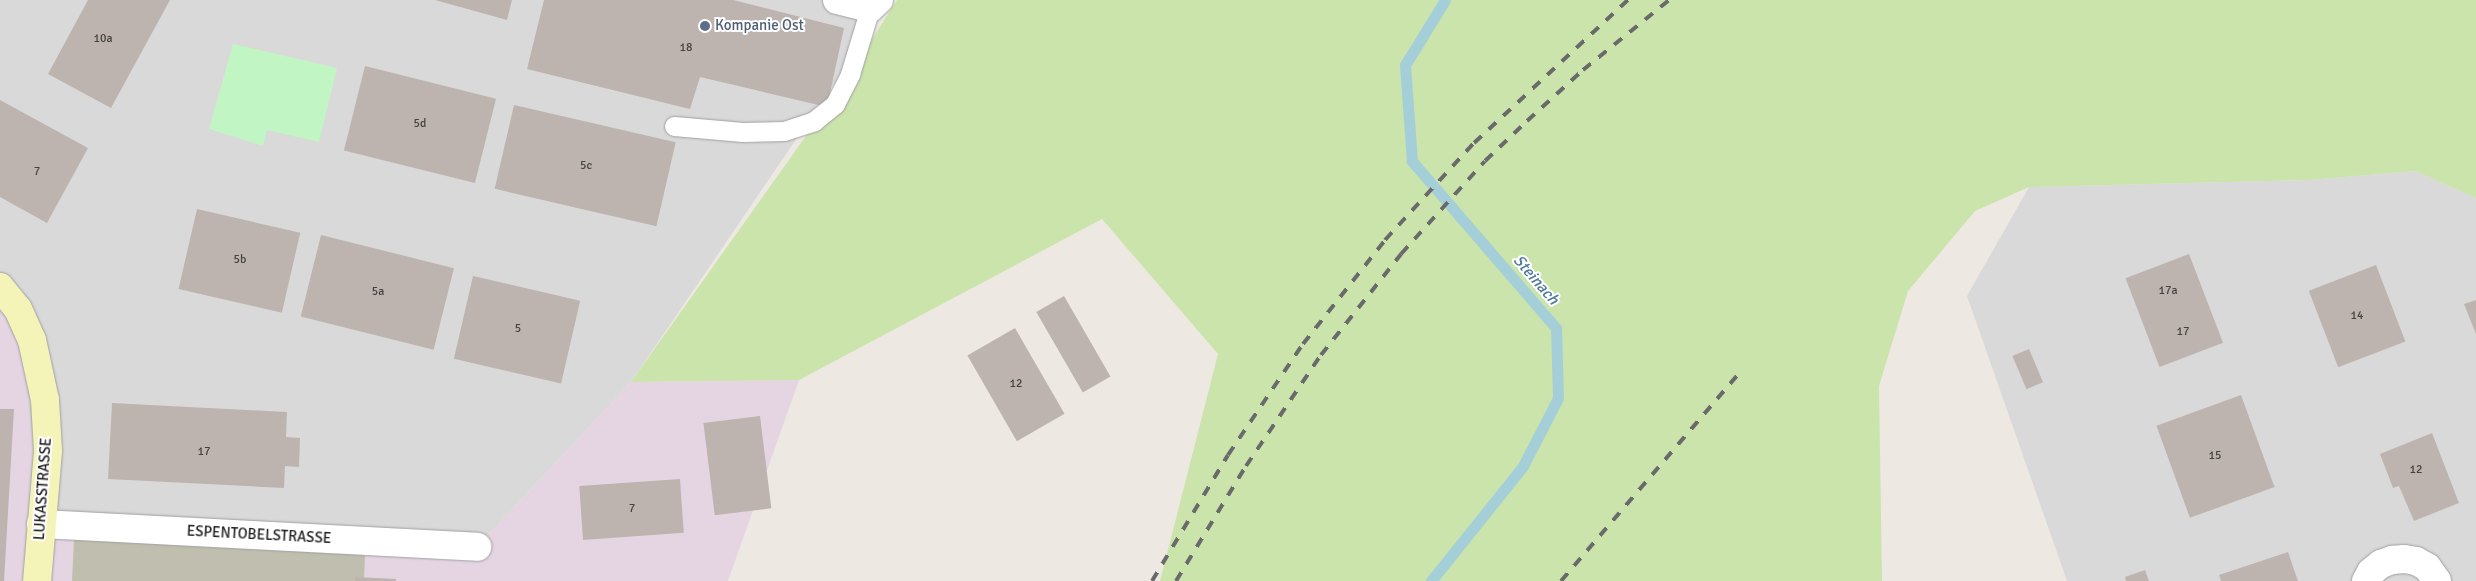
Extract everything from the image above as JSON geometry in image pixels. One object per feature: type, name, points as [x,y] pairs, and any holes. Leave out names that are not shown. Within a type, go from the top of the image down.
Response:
[{"type":"main road","name":"LUKASSTRASSE","points":[[0,287],[18,309],[32,340],[45,400],[48,451],[37,581]]},
{"type":"street","points":[[837,0],[875,4]]},
{"type":"street","name":"ESPENTOBELSTRASSE","points":[[41,524],[477,547]]},
{"type":"street","points":[[2366,581],[2371,572],[2381,564],[2404,558],[2416,561],[2426,567],[2437,581]]},
{"type":"lane","points":[[674,126],[743,132],[784,131],[814,121],[835,104],[850,74],[875,4]]},
{"type":"shaded area","points":[[0,0],[891,0],[631,382],[477,547],[41,524],[0,291]]},
{"type":"shaded area","points":[[2415,171],[2476,198],[2476,581],[2067,581],[1967,296],[2029,187],[2309,180]]},
{"type":"shaded area","points":[[0,291],[18,309],[41,523],[477,547],[631,382],[799,380],[728,581],[0,581]]},
{"type":"shaded area","points":[[74,539],[365,554],[364,581],[72,581]]},
{"type":"green space","points":[[897,0],[2476,0],[2476,198],[2415,171],[2309,180],[2029,187],[1975,211],[1908,291],[1879,386],[1882,581],[1160,581],[1218,354],[1102,219],[799,380],[631,382],[850,74]]},
{"type":"green space","points":[[233,44],[337,68],[319,142],[267,130],[263,146],[209,129]]},
{"type":"building","points":[[88,0],[170,0],[111,108],[48,74]]},
{"type":"building","points":[[435,0],[512,0],[507,20]]},
{"type":"building","points":[[544,0],[733,0],[844,28],[827,107],[700,77],[690,109],[527,69]]},
{"type":"building","points":[[365,66],[496,99],[475,183],[344,150]]},
{"type":"building","points":[[0,100],[88,148],[47,223],[0,197]]},
{"type":"building","points":[[514,105],[676,142],[656,226],[495,189]]},
{"type":"building","points":[[197,209],[300,233],[282,313],[179,289]]},
{"type":"building","points":[[321,235],[454,268],[434,350],[301,317]]},
{"type":"building","points":[[2189,254],[2223,343],[2160,367],[2126,278]]},
{"type":"building","points":[[2376,265],[2405,342],[2338,367],[2309,291]]},
{"type":"building","points":[[473,276],[580,301],[561,384],[454,359]]},
{"type":"building","points":[[1064,296],[1110,377],[1083,393],[1036,312]]},
{"type":"building","points":[[2476,300],[2476,334],[2464,304]]},
{"type":"building","points":[[1015,328],[1064,414],[1017,441],[967,356]]},
{"type":"building","points":[[2029,349],[2043,382],[2026,389],[2012,356]]},
{"type":"building","points":[[2241,395],[2275,487],[2190,518],[2156,426]]},
{"type":"building","points":[[112,403],[287,412],[286,437],[300,438],[299,467],[285,466],[284,488],[108,479]]},
{"type":"building","points":[[0,409],[14,409],[4,581],[0,581]]},
{"type":"building","points":[[760,416],[771,508],[715,515],[703,423]]},
{"type":"building","points":[[2432,433],[2459,503],[2414,521],[2399,486],[2393,488],[2380,454]]},
{"type":"building","points":[[680,479],[684,533],[583,540],[579,486]]},
{"type":"building","points":[[2288,552],[2298,581],[2221,581],[2219,575]]},
{"type":"building","points":[[2145,570],[2149,581],[2126,581],[2125,577]]},
{"type":"building","points":[[355,577],[396,579],[396,581],[355,581]]},
{"type":"waterway","name":"Steinach","points":[[1431,581],[1523,466],[1558,398],[1556,328],[1412,161],[1405,65],[1445,0]]},
{"type":"railway","points":[[1152,581],[1228,455],[1303,344],[1385,240],[1474,143],[1628,0]]},
{"type":"railway","points":[[1176,581],[1246,466],[1321,355],[1401,254],[1485,161],[1527,121],[1583,70],[1669,0]]},
{"type":"railway","points":[[1561,581],[1742,370]]},
{"type":"place","name":"Kompanie Ost","points":[[705,26]]}]
